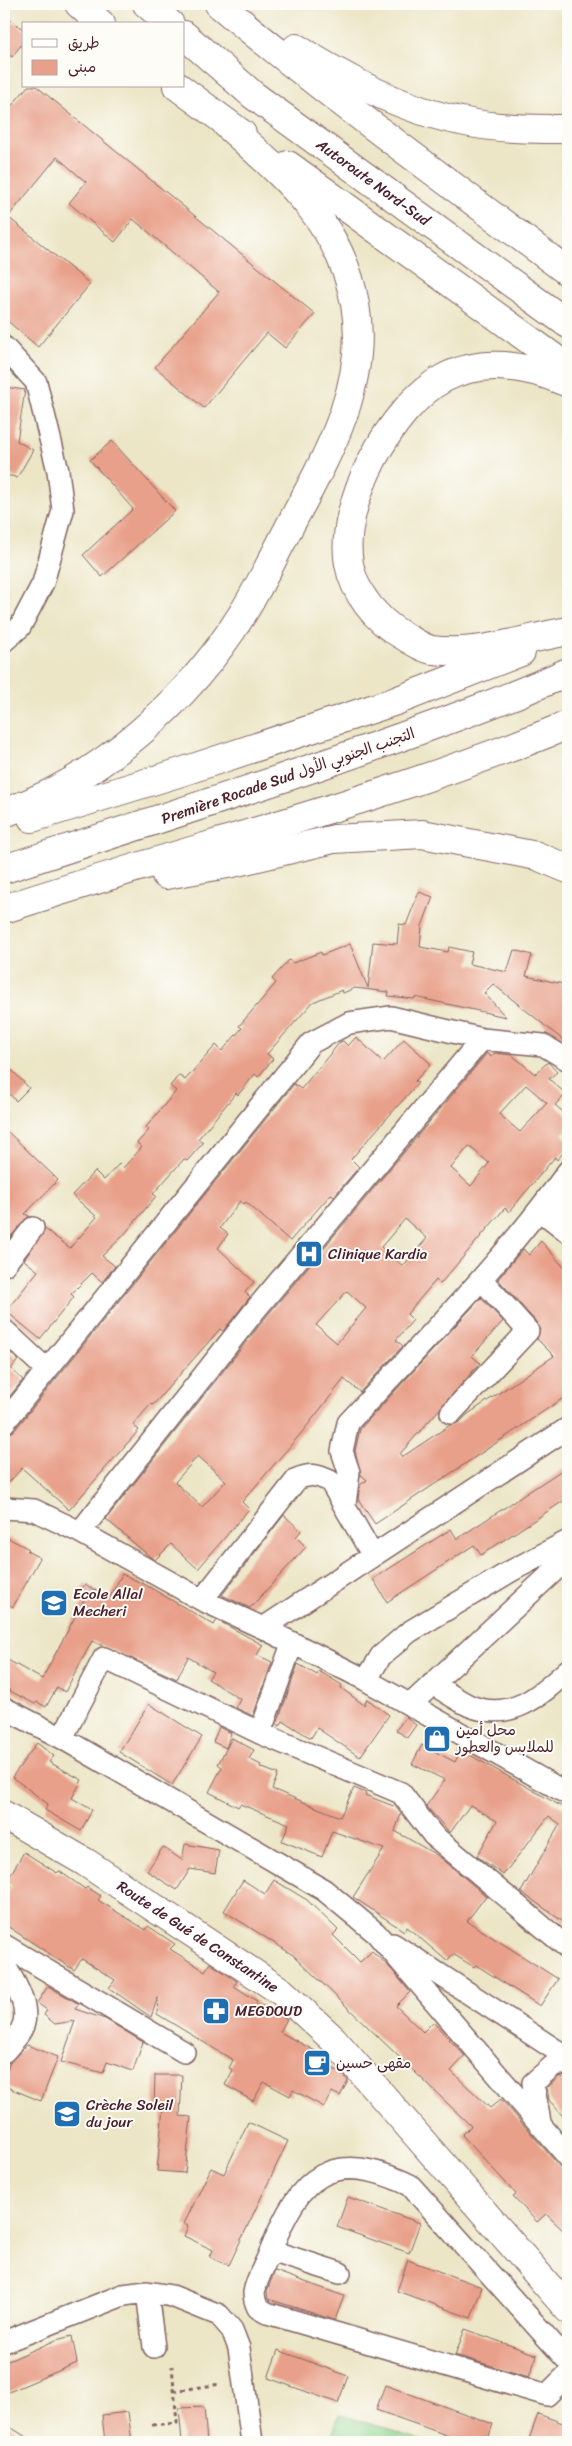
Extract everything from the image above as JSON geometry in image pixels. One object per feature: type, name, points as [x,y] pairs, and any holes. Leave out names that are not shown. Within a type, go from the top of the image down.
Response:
[{"type":"main road","points":[[79,4],[99,22]]},
{"type":"main road","points":[[147,4],[168,22]]},
{"type":"main road","points":[[219,4],[269,46],[394,142],[568,272]]},
{"type":"main road","points":[[225,4],[324,66],[373,90],[431,113],[461,122],[568,129]]},
{"type":"main road","name":"Autoroute Nord-Sud","points":[[185,36],[253,94],[568,324]]},
{"type":"main road","points":[[180,88],[228,125],[395,240],[568,368]]},
{"type":"main road","points":[[4,813],[59,790],[131,740],[184,688],[213,656],[243,612],[321,468],[348,399],[356,370],[358,338],[355,304],[347,272],[337,248],[321,219],[307,202],[228,125]]},
{"type":"main road","points":[[566,631],[462,651],[430,650],[395,631],[368,604],[356,584],[349,565],[348,546],[350,520],[377,451],[389,428],[424,392],[444,378],[487,366],[514,366],[545,373],[568,383]]},
{"type":"main road","points":[[4,827],[178,773],[396,701],[507,658],[566,631]]},
{"type":"main road","name":"Première Rocade Sud التجنب الجنوبي الأول","points":[[4,869],[143,826],[303,772],[431,726],[568,672]]},
{"type":"main road","points":[[4,909],[386,792],[520,745],[568,725]]},
{"type":"main road","points":[[34,899],[233,862],[334,839],[422,834],[537,856],[568,869]]},
{"type":"main road","name":"Route de Gué de Constantine","points":[[4,1815],[93,1868],[282,1992],[309,2014],[333,2039],[568,2309]]},
{"type":"street","points":[[4,347],[36,382],[58,471],[62,510],[43,583],[20,626],[4,641]]},
{"type":"street","points":[[4,1424],[311,1043],[348,1023],[391,1017],[482,1039],[543,1045],[568,1060]]},
{"type":"street","points":[[80,1532],[256,1309],[482,1039]]},
{"type":"street","points":[[345,1505],[349,1472],[342,1451],[348,1423],[544,1214],[568,1171]]},
{"type":"street","points":[[544,1214],[568,1203]]},
{"type":"street","points":[[544,1214],[568,1232]]},
{"type":"street","points":[[4,1265],[33,1228]]},
{"type":"street","points":[[452,1413],[528,1331],[482,1280]]},
{"type":"street","points":[[4,1330],[47,1370]]},
{"type":"street","points":[[263,1628],[568,1428]]},
{"type":"street","points":[[202,1600],[297,1479],[308,1474],[319,1475],[330,1481],[373,1556]]},
{"type":"street","points":[[4,1508],[34,1510],[80,1532],[202,1600],[263,1628],[366,1680],[568,1794]]},
{"type":"street","points":[[366,1680],[381,1656],[409,1632],[511,1571],[568,1540]]},
{"type":"street","points":[[410,1705],[568,1558]]},
{"type":"street","points":[[260,1733],[292,1644]]},
{"type":"street","points":[[62,1738],[104,1658],[260,1733],[401,1793],[433,1835],[568,1948]]},
{"type":"street","points":[[432,1684],[470,1706],[497,1712],[521,1707],[541,1694],[568,1670]]},
{"type":"street","points":[[4,1708],[62,1738],[324,1890],[376,1933],[568,2058]]},
{"type":"street","points":[[376,1933],[568,2157]]},
{"type":"street","points":[[4,1945],[184,2052]]},
{"type":"street","points":[[4,1964],[16,1985],[24,2009],[22,2029],[4,2052]]},
{"type":"street","points":[[540,2124],[533,2083],[555,2064],[568,2064]]},
{"type":"street","points":[[568,2361],[410,2185],[395,2178],[348,2168],[330,2170],[313,2181],[299,2196],[282,2220],[254,2294],[258,2308],[267,2313],[547,2395],[568,2374]]},
{"type":"street","points":[[271,2251],[340,2273]]},
{"type":"street","points":[[147,2292],[154,2347]]},
{"type":"street","points":[[4,2342],[123,2295],[147,2292],[172,2296],[218,2315],[232,2330],[239,2348],[252,2442]]},
{"type":"path","points":[[152,2425],[177,2423],[172,2366]]},
{"type":"path","points":[[174,2391],[221,2384]]},
{"type":"green space","points":[[339,2414],[426,2442],[330,2442]]},
{"type":"building","points":[[4,15],[22,28],[22,44],[12,57],[4,51]]},
{"type":"building","points":[[26,88],[38,88],[315,314],[285,348],[267,333],[204,408],[155,367],[219,292],[133,219],[115,242],[69,203],[86,182],[57,157],[8,217],[90,284],[38,347],[4,318],[4,115]]},
{"type":"building","points":[[4,387],[25,390],[17,441],[33,450],[17,478],[4,476]]},
{"type":"building","points":[[112,441],[175,511],[102,577],[83,555],[133,509],[90,460]]},
{"type":"building","points":[[419,892],[433,897],[422,926],[420,947],[448,952],[449,947],[472,952],[469,964],[507,972],[514,950],[532,955],[526,976],[568,985],[568,1044],[493,984],[484,993],[506,1017],[415,997],[414,999],[388,996],[389,992],[355,988],[343,993],[342,990],[313,1002],[267,1054],[273,1059],[258,1077],[255,1074],[238,1095],[236,1093],[198,1139],[203,1143],[187,1161],[184,1159],[153,1194],[156,1196],[123,1236],[102,1256],[115,1266],[102,1282],[92,1273],[71,1294],[74,1297],[40,1339],[6,1311],[38,1271],[24,1260],[45,1229],[70,1248],[97,1217],[72,1195],[95,1171],[104,1180],[119,1164],[123,1168],[142,1147],[137,1143],[149,1130],[146,1127],[176,1091],[170,1086],[179,1075],[185,1080],[216,1045],[222,1051],[242,1028],[239,1026],[276,983],[272,979],[289,960],[293,963],[321,952],[322,955],[350,944],[368,988],[373,942],[397,944],[399,924],[406,925]]},
{"type":"building","points":[[356,1037],[383,1062],[404,1039],[431,1064],[415,1081],[418,1083],[351,1159],[359,1167],[334,1196],[331,1194],[290,1241],[246,1202],[244,1204],[240,1201],[220,1228],[228,1234],[218,1248],[254,1282],[245,1292],[250,1297],[223,1331],[220,1329],[133,1425],[139,1430],[69,1510],[22,1468],[4,1488],[4,1435],[14,1431],[294,1084],[301,1089],[340,1042],[343,1041],[348,1046]]},
{"type":"building","points":[[487,1053],[491,1057],[495,1053],[512,1055],[535,1074],[548,1062],[557,1072],[549,1079],[566,1094],[555,1105],[568,1116],[568,1128],[562,1134],[568,1140],[568,1147],[557,1160],[555,1157],[509,1212],[505,1208],[440,1284],[436,1280],[407,1314],[413,1320],[396,1340],[403,1346],[360,1392],[344,1379],[303,1431],[242,1502],[249,1509],[198,1569],[171,1544],[155,1560],[106,1519],[266,1317]],"holes":[[[526,1085],[547,1103],[520,1132],[499,1114]],[[469,1146],[489,1163],[471,1186],[451,1168]],[[405,1219],[427,1238],[403,1266],[381,1247]],[[347,1291],[366,1308],[337,1343],[316,1325]],[[198,1456],[226,1481],[202,1507],[175,1482]]]},
{"type":"building","points":[[12,1070],[29,1088],[16,1101],[4,1088],[4,1078]]},
{"type":"building","points":[[4,1128],[58,1180],[25,1214],[29,1216],[4,1244]]},
{"type":"building","points":[[541,1241],[568,1272],[568,1395],[375,1524],[358,1499],[360,1485],[367,1480],[361,1475],[355,1451],[360,1429],[481,1298],[503,1321],[472,1356],[480,1363],[400,1454],[402,1457],[450,1425],[460,1422],[468,1414],[554,1356],[537,1339],[540,1329],[537,1323],[498,1279],[523,1249],[529,1255]]},
{"type":"building","points":[[4,1347],[18,1360],[11,1369],[23,1380],[4,1403]]},
{"type":"building","points":[[568,1466],[568,1498],[481,1555],[474,1545],[387,1602],[373,1579],[451,1529],[457,1539]]},
{"type":"building","points":[[284,1515],[301,1531],[296,1537],[306,1547],[250,1608],[222,1595]]},
{"type":"building","points":[[4,1536],[29,1549],[27,1551],[40,1558],[13,1607],[4,1602]]},
{"type":"building","points":[[122,1574],[146,1585],[214,1625],[217,1620],[263,1645],[257,1655],[272,1662],[253,1716],[236,1708],[240,1699],[208,1679],[213,1672],[188,1657],[177,1679],[92,1641],[65,1692],[57,1687],[46,1707],[37,1702],[35,1704],[4,1688],[4,1658],[42,1679],[84,1600],[77,1596],[85,1584],[109,1599]]},
{"type":"building","points":[[298,1664],[317,1675],[319,1671],[342,1685],[341,1688],[364,1705],[367,1699],[389,1715],[360,1757],[317,1728],[311,1738],[283,1721],[280,1726],[277,1724]]},
{"type":"building","points":[[149,1704],[202,1737],[172,1785],[119,1752]]},
{"type":"building","points":[[406,1717],[416,1725],[407,1738],[396,1730]]},
{"type":"building","points":[[219,1727],[231,1733],[226,1748],[213,1742]]},
{"type":"building","points":[[232,1738],[254,1750],[249,1759],[261,1765],[260,1767],[278,1774],[272,1789],[340,1817],[354,1788],[366,1793],[365,1795],[396,1807],[401,1814],[395,1831],[440,1857],[486,1896],[467,1921],[558,1979],[540,2006],[476,1965],[474,1967],[453,1954],[447,1961],[407,1927],[404,1931],[353,1897],[384,1849],[332,1831],[322,1857],[282,1841],[289,1824],[240,1804],[238,1807],[209,1792],[222,1767],[218,1764]]},
{"type":"building","points":[[37,1743],[54,1756],[49,1762],[82,1780],[72,1798],[92,1810],[81,1831],[45,1810],[48,1804],[12,1777]]},
{"type":"building","points":[[422,1745],[455,1762],[461,1750],[568,1810],[568,1925],[521,1892],[560,1824],[549,1816],[503,1875],[477,1856],[497,1821],[470,1805],[450,1833],[426,1806],[445,1780],[412,1764]]},
{"type":"building","points":[[185,1844],[219,1850],[215,1873],[190,1869],[177,1890],[147,1871],[163,1847],[182,1860]]},
{"type":"building","points":[[24,1852],[57,1873],[59,1871],[85,1889],[87,1887],[101,1896],[98,1900],[146,1930],[148,1926],[175,1944],[170,1949],[205,1971],[210,1963],[237,1981],[234,1986],[257,2001],[256,2003],[287,2019],[280,2032],[317,2052],[314,2058],[343,2074],[348,2081],[340,2096],[332,2092],[324,2107],[293,2090],[290,2096],[264,2082],[253,2101],[225,2085],[233,2070],[229,2068],[233,2060],[157,2014],[158,1997],[151,2017],[109,1988],[115,1980],[82,1959],[74,1970],[4,1924],[4,1898],[12,1886],[6,1882]]},
{"type":"building","points":[[243,1880],[265,1894],[274,1880],[307,1900],[338,1930],[333,1935],[360,1962],[372,1951],[392,1970],[410,1992],[396,2006],[423,2032],[433,2022],[465,2056],[451,2071],[490,2108],[501,2099],[568,2176],[568,2235],[546,2214],[537,2222],[513,2196],[516,2194],[462,2135],[471,2126],[293,1955],[224,1911]]},
{"type":"building","points":[[48,1986],[79,2004],[75,2009],[105,2019],[143,2042],[133,2071],[107,2062],[103,2073],[61,2062],[75,2021],[55,2024],[44,2015],[47,2010],[37,2003]]},
{"type":"building","points":[[27,2045],[58,2057],[41,2101],[4,2086],[4,2069],[7,2071],[10,2062]]},
{"type":"building","points":[[155,2075],[182,2075],[180,2116],[191,2117],[185,2173],[157,2171],[163,2108],[154,2107]]},
{"type":"building","points":[[560,2076],[568,2084],[568,2122],[549,2100],[547,2088]]},
{"type":"building","points":[[248,2122],[288,2141],[229,2265],[210,2257],[213,2250],[184,2236],[188,2226],[184,2224],[211,2168],[224,2174]]},
{"type":"building","points":[[348,2197],[420,2223],[409,2253],[337,2227]]},
{"type":"building","points":[[408,2260],[482,2287],[471,2318],[397,2291]]},
{"type":"building","points":[[275,2271],[344,2296],[335,2320],[268,2299],[267,2291]]},
{"type":"building","points":[[465,2329],[537,2355],[529,2377],[455,2355]]},
{"type":"building","points":[[72,2336],[77,2363],[4,2394],[4,2363],[56,2340]]},
{"type":"building","points":[[278,2350],[348,2376],[338,2403],[268,2378]]},
{"type":"building","points":[[385,2385],[493,2424],[487,2442],[466,2442],[376,2410]]},
{"type":"building","points":[[204,2407],[207,2442],[182,2442],[179,2408]]},
{"type":"building","points":[[128,2412],[132,2442],[105,2442],[102,2415]]},
{"type":"building","points":[[538,2414],[568,2425],[568,2442],[528,2442]]},
{"type":"building","points":[[4,2423],[34,2442],[4,2442]]},
{"type":"place","name":"Clinique Kardia","points":[[309,1254]]},
{"type":"place","name":"Ecole Allal Mecheri","points":[[54,1603]]},
{"type":"place","name":"محل أمين للملابس والعطور","points":[[437,1739]]},
{"type":"place","name":"MEGDOUD","points":[[216,2011]]},
{"type":"place","name":"مقهى حسين","points":[[317,2063]]},
{"type":"place","name":"Crèche Soleil du jour","points":[[67,2114]]}]
